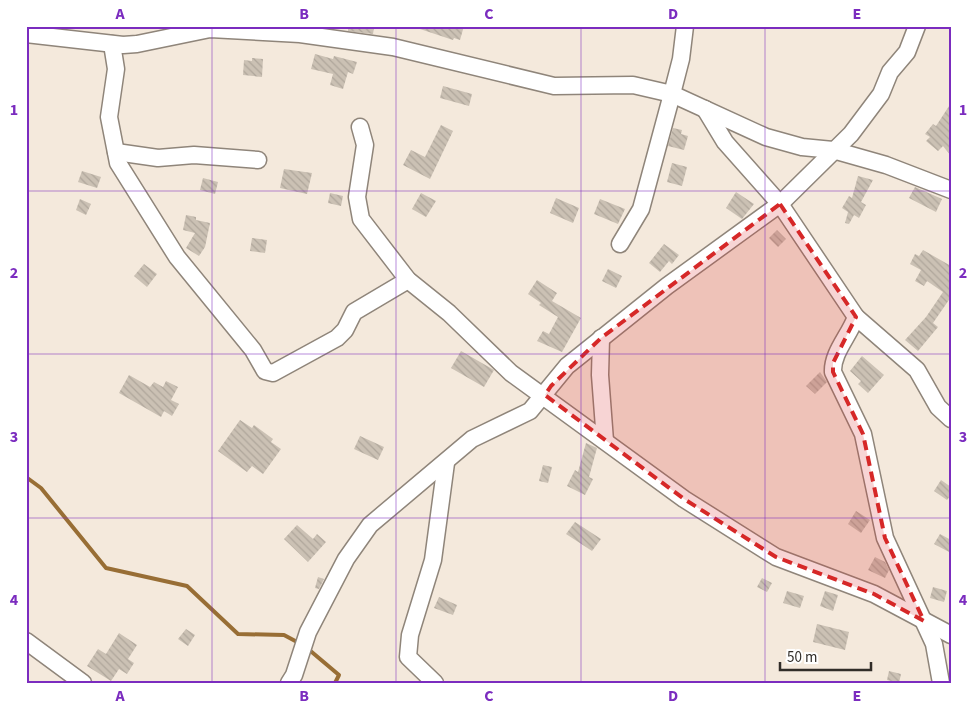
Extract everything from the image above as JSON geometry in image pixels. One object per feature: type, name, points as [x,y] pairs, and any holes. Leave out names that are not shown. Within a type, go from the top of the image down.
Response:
[{"type":"street","points":[[620,244],[641,209],[681,59],[685,26]]},
{"type":"street","points":[[289,683],[294,675],[307,634],[346,559],[370,525],[472,439],[530,411],[567,366],[601,338],[780,204],[851,134],[881,94],[890,72],[907,52],[917,26]]},
{"type":"street","points":[[26,34],[112,44],[137,44],[210,29],[266,29],[393,48],[554,86],[623,84],[672,94],[766,137],[802,148],[833,150],[886,165],[951,190]]},
{"type":"street","points":[[112,44],[116,69],[110,116],[116,152],[124,175],[155,219],[177,257],[192,278],[206,292],[253,350],[265,371],[269,374],[337,338],[345,330],[354,312],[408,280]]},
{"type":"street","points":[[704,109],[725,142],[780,204],[856,317],[917,370],[938,407],[951,419]]},
{"type":"street","points":[[360,127],[365,144],[357,197],[361,219],[408,280],[449,313],[511,373],[684,499],[776,557],[874,594],[951,635]]},
{"type":"street","points":[[116,152],[158,158],[194,155],[258,160]]},
{"type":"street","points":[[856,317],[833,363],[833,372],[863,434],[885,538],[934,644],[941,683]]},
{"type":"street","points":[[601,338],[600,375],[605,441]]},
{"type":"street","points":[[435,683],[408,657],[410,635],[432,560],[446,462]]},
{"type":"street","points":[[26,641],[83,683]]},
{"type":"highlighted area","points":[[780,204],[856,317],[833,363],[833,372],[863,434],[885,538],[924,621],[874,594],[776,557],[684,499],[545,395],[551,386],[601,338]]},
{"type":"building","points":[[348,26],[374,28],[373,34],[348,31]]},
{"type":"building","points":[[421,26],[464,26],[460,40],[454,38],[453,40],[420,29]]},
{"type":"building","points":[[315,54],[333,59],[334,56],[357,62],[353,74],[348,72],[343,89],[330,85],[333,74],[311,69]]},
{"type":"building","points":[[252,58],[263,59],[262,77],[243,75],[244,60],[252,61]]},
{"type":"building","points":[[443,86],[472,94],[469,106],[440,98]]},
{"type":"building","points":[[951,103],[951,156],[943,146],[938,151],[926,141],[930,137],[925,134],[933,124],[936,126]]},
{"type":"building","points":[[441,125],[453,131],[430,179],[403,165],[411,150],[425,157]]},
{"type":"building","points":[[673,128],[682,130],[681,134],[688,136],[684,150],[668,146]]},
{"type":"building","points":[[672,163],[687,167],[682,186],[667,182]]},
{"type":"building","points":[[284,169],[312,173],[307,194],[280,188]]},
{"type":"building","points":[[82,171],[101,177],[97,188],[78,182]]},
{"type":"building","points":[[858,176],[873,180],[861,202],[866,205],[859,218],[854,215],[849,224],[845,223],[848,212],[842,208],[849,196],[852,198]]},
{"type":"building","points":[[203,178],[218,182],[215,194],[200,190]]},
{"type":"building","points":[[915,187],[942,199],[936,212],[909,198]]},
{"type":"building","points":[[736,192],[754,204],[742,219],[726,208]]},
{"type":"building","points":[[330,193],[343,196],[341,206],[328,203]]},
{"type":"building","points":[[421,193],[436,201],[426,217],[412,209]]},
{"type":"building","points":[[556,198],[579,208],[573,223],[550,213]]},
{"type":"building","points":[[80,199],[91,204],[86,215],[76,210]]},
{"type":"building","points":[[600,199],[625,209],[618,224],[594,214]]},
{"type":"building","points":[[186,215],[196,217],[196,220],[210,223],[205,247],[199,256],[186,248],[195,233],[183,230]]},
{"type":"building","points":[[777,230],[786,239],[778,247],[769,238]]},
{"type":"building","points":[[252,238],[267,240],[265,253],[250,251]]},
{"type":"building","points":[[664,244],[679,255],[672,264],[669,261],[660,272],[649,263]]},
{"type":"building","points":[[923,250],[951,266],[951,297],[933,323],[938,327],[918,351],[905,340],[926,317],[943,292],[927,281],[924,286],[915,281],[921,270],[910,264],[915,254],[919,256]]},
{"type":"building","points":[[144,264],[157,274],[147,287],[134,276]]},
{"type":"building","points":[[608,269],[622,276],[616,288],[602,281]]},
{"type":"building","points":[[537,280],[557,293],[552,301],[581,318],[562,352],[537,341],[543,331],[549,334],[558,317],[539,305],[541,303],[528,294]]},
{"type":"building","points":[[461,351],[494,370],[484,387],[451,368]]},
{"type":"building","points":[[862,356],[884,375],[868,393],[858,384],[861,381],[850,371]]},
{"type":"building","points":[[820,372],[827,382],[815,394],[806,386]]},
{"type":"building","points":[[129,375],[150,387],[154,382],[163,387],[166,381],[178,387],[171,400],[179,404],[172,416],[164,411],[161,417],[119,393]]},
{"type":"building","points":[[240,420],[252,428],[254,425],[273,439],[271,442],[281,449],[263,474],[252,466],[247,472],[218,451]]},
{"type":"building","points":[[360,436],[384,447],[378,460],[354,449]]},
{"type":"building","points":[[586,443],[597,448],[589,477],[593,479],[585,495],[567,486],[575,470],[578,472]]},
{"type":"building","points":[[543,465],[552,467],[548,483],[539,481]]},
{"type":"building","points":[[941,480],[951,487],[951,495],[947,500],[934,491]]},
{"type":"building","points":[[856,511],[870,520],[861,533],[848,524]]},
{"type":"building","points":[[575,522],[601,539],[592,551],[566,534]]},
{"type":"building","points":[[297,525],[313,539],[317,534],[326,542],[308,562],[284,539]]},
{"type":"building","points":[[940,534],[951,540],[951,553],[934,544]]},
{"type":"building","points":[[875,557],[885,562],[889,570],[885,578],[868,570]]},
{"type":"building","points":[[318,577],[324,579],[319,589],[315,588]]},
{"type":"building","points":[[762,578],[772,583],[767,592],[757,587]]},
{"type":"building","points":[[933,587],[947,591],[944,602],[930,598]]},
{"type":"building","points":[[787,591],[804,596],[800,608],[783,603]]},
{"type":"building","points":[[825,591],[838,595],[833,611],[820,606]]},
{"type":"building","points":[[439,597],[457,605],[453,615],[434,608]]},
{"type":"building","points":[[817,624],[849,632],[845,650],[813,642]]},
{"type":"building","points":[[186,629],[195,635],[188,646],[178,639]]},
{"type":"building","points":[[119,633],[137,645],[128,659],[134,663],[127,674],[119,669],[111,681],[87,666],[98,649],[106,654]]},
{"type":"building","points":[[889,671],[901,674],[899,683],[887,680]]},
{"type":"waterway","points":[[26,477],[41,488],[106,568],[187,586],[238,634],[284,635],[299,643]]},
{"type":"waterway","points":[[307,648],[339,675],[335,683]]}]
